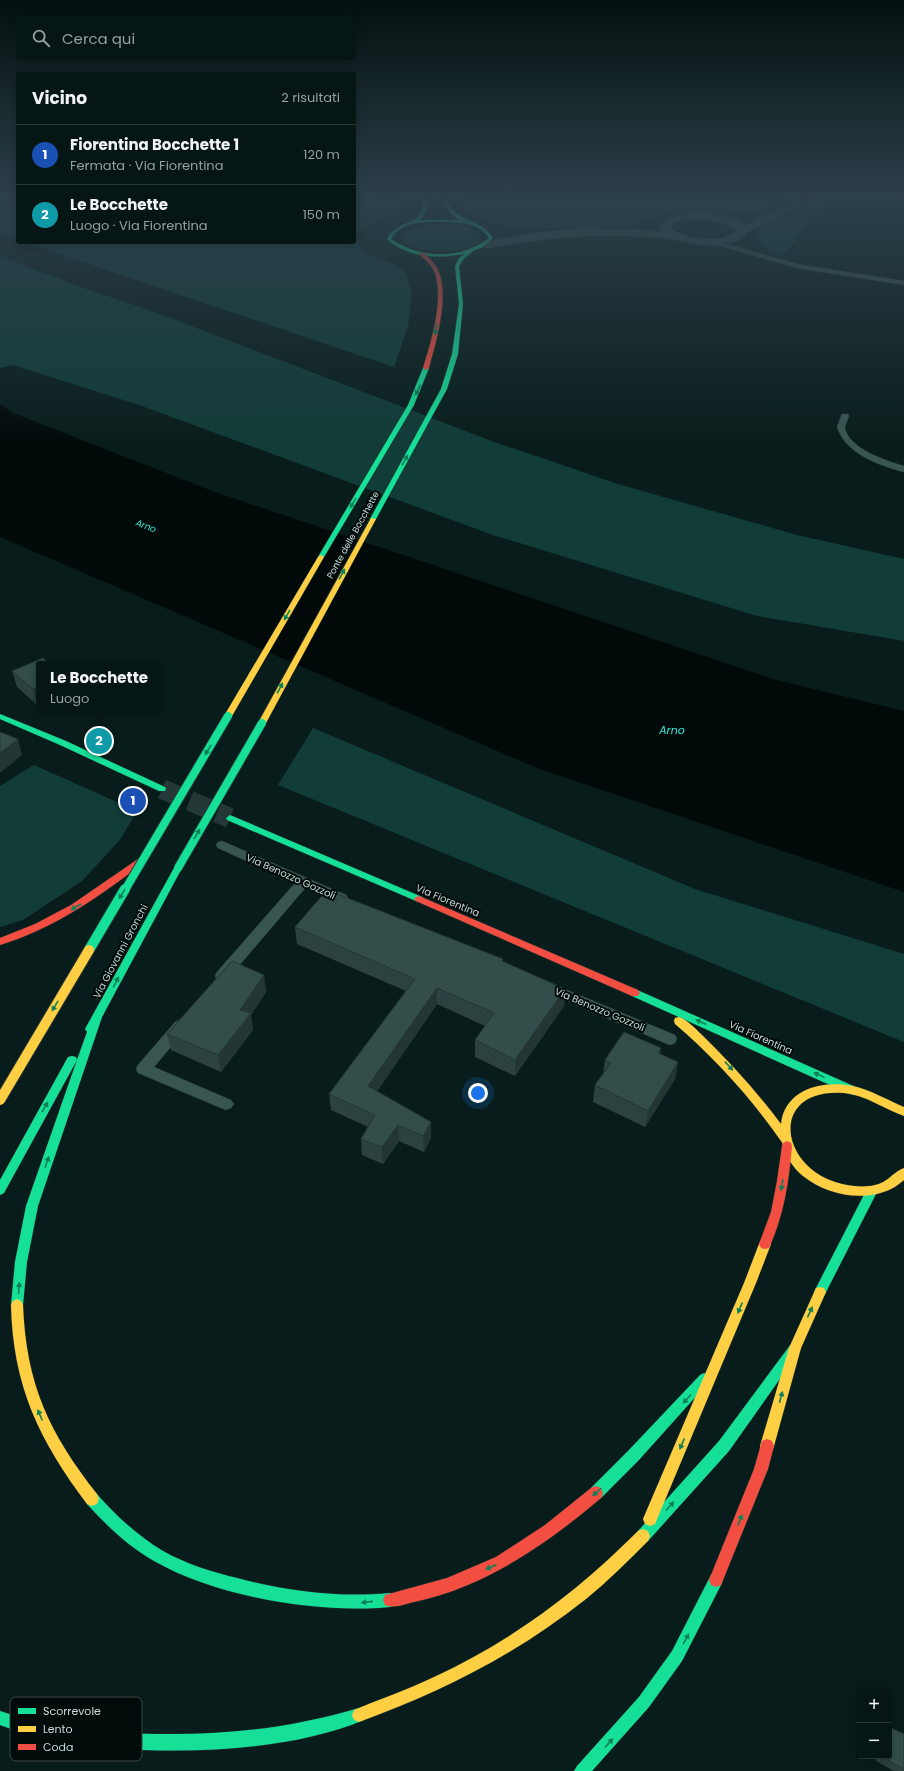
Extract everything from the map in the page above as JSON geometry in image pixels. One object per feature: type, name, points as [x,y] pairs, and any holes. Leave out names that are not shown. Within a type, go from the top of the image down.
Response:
[{"type":"main road","name":"Ponte delle Bocchette","points":[[141,860],[228,716],[411,405],[432,354],[436,330],[439,284],[438,280]]},
{"type":"main road","name":"Ponte delle Bocchette","points":[[262,723],[354,551],[434,410],[447,382],[455,354],[461,304],[458,280]]},
{"type":"main road","points":[[0,716],[63,743],[162,789]]},
{"type":"main road","name":"Via Giovanni Gronchi","points":[[0,1190],[178,868],[262,723]]},
{"type":"main road","name":"Via Fiorentina","points":[[230,818],[658,1003],[904,1112]]},
{"type":"main road","points":[[0,942],[30,930],[75,908],[95,896],[141,860]]},
{"type":"main road","points":[[0,1100],[141,860]]},
{"type":"main road","name":"Via Fiorentina","points":[[658,1003],[715,1051],[758,1100],[784,1137],[791,1154],[803,1170],[820,1182],[845,1190],[871,1192],[890,1185],[904,1184]]},
{"type":"main road","points":[[97,1017],[30,1214],[20,1276],[18,1339],[26,1380],[40,1415],[57,1450],[82,1488],[100,1509],[128,1535],[149,1550],[172,1563],[197,1574],[225,1583],[289,1596],[356,1603],[414,1595],[456,1582],[496,1565],[564,1522],[635,1456],[713,1370]]},
{"type":"main road","name":"Via Fiorentina","points":[[784,1137],[785,1119],[792,1105],[798,1099],[806,1094],[824,1089],[844,1089],[855,1091]]},
{"type":"main road","name":"Via Fiorentina","points":[[876,1099],[887,1107],[900,1121]]},
{"type":"main road","points":[[644,1535],[750,1283],[776,1212],[787,1146]]},
{"type":"main road","name":"Via Fiorentina","points":[[890,1185],[904,1173]]},
{"type":"main road","points":[[582,1771],[644,1702],[677,1656],[700,1613],[722,1567],[761,1469],[795,1348],[810,1311],[871,1192]]},
{"type":"main road","points":[[142,1740],[208,1742],[259,1738],[310,1729],[410,1697],[453,1677],[523,1637],[554,1616],[610,1569],[644,1535],[714,1457],[795,1348]]},
{"type":"main road","points":[[0,1718],[10,1722]]},
{"type":"lane","points":[[882,280],[904,283]]},
{"type":"lane","points":[[845,416],[841,427],[845,438],[858,449],[874,458],[904,469]]},
{"type":"lane","name":"Via Benozzo Gozzoli","points":[[222,845],[355,904]]},
{"type":"lane","points":[[215,984],[303,882]]},
{"type":"lane","name":"Via Benozzo Gozzoli","points":[[538,982],[670,1039]]},
{"type":"lane","points":[[189,1014],[143,1069],[226,1104]]},
{"type":"shaded area","points":[[0,280],[62,280],[155,312],[489,440],[618,484],[797,535],[904,559],[904,641],[757,616],[493,535],[139,405],[13,365],[0,368]]},
{"type":"shaded area","points":[[135,280],[408,280],[412,294],[408,326],[394,367]]},
{"type":"shaded area","points":[[313,728],[695,889],[904,954],[904,1042],[278,785]]},
{"type":"shaded area","points":[[34,765],[119,803],[135,815],[119,841],[82,881],[23,920],[0,927],[0,786]]},
{"type":"water","name":"Arno","points":[[0,404],[13,413],[215,492],[777,680],[904,711],[904,892],[537,768],[0,537]]},
{"type":"building","points":[[43,658],[46,661],[36,661],[36,688],[33,689],[12,671]]},
{"type":"building","points":[[0,732],[18,739],[0,753]]},
{"type":"building","points":[[327,890],[503,959],[502,961],[565,989],[515,1060],[475,1040],[494,1013],[437,988],[368,1086],[431,1122],[423,1136],[398,1125],[382,1147],[361,1139],[375,1115],[329,1094],[415,979],[295,927]]},
{"type":"building","points":[[232,961],[264,975],[240,1010],[251,1013],[218,1055],[167,1034]]},
{"type":"building","points":[[624,1032],[661,1048],[658,1053],[678,1062],[648,1111],[595,1085],[611,1063],[605,1060]]},
{"type":"building","points":[[892,1728],[904,1734],[904,1769],[886,1759],[892,1759]]},
{"type":"tunnel","points":[[162,789],[230,818]]},
{"type":"traffic: fast","points":[[373,519],[444,389],[455,354],[461,304],[458,280]]},
{"type":"traffic: fast","points":[[321,557],[411,405],[426,368]]},
{"type":"traffic: fast","points":[[0,716],[63,743],[162,789]]},
{"type":"traffic: fast","points":[[89,950],[228,716]]},
{"type":"traffic: fast","points":[[178,868],[262,723]]},
{"type":"traffic: fast","points":[[230,818],[419,899]]},
{"type":"traffic: fast","points":[[90,1029],[178,868]]},
{"type":"traffic: fast","points":[[635,993],[854,1091]]},
{"type":"traffic: fast","points":[[17,1305],[21,1262],[32,1206],[97,1017]]},
{"type":"traffic: fast","points":[[0,1190],[72,1060]]},
{"type":"traffic: fast","points":[[820,1292],[871,1192]]},
{"type":"traffic: fast","points":[[643,1536],[724,1446],[795,1348]]},
{"type":"traffic: fast","points":[[596,1493],[633,1456],[704,1379]]},
{"type":"traffic: fast","points":[[92,1499],[115,1523],[140,1544],[170,1562],[204,1576],[287,1596],[338,1602],[373,1602],[390,1600]]},
{"type":"traffic: fast","points":[[582,1771],[644,1702],[677,1656],[716,1580]]},
{"type":"traffic: fast","points":[[142,1741],[181,1742],[258,1738],[309,1729],[359,1715]]},
{"type":"traffic: fast","points":[[0,1718],[10,1721]]},
{"type":"traffic: slow","points":[[262,723],[373,519]]},
{"type":"traffic: slow","points":[[228,716],[321,557]]},
{"type":"traffic: slow","points":[[0,1100],[89,950]]},
{"type":"traffic: slow","points":[[679,1021],[722,1061],[784,1137]]},
{"type":"traffic: slow","points":[[904,1112],[860,1092],[845,1089],[826,1089],[812,1092],[800,1097],[790,1109],[786,1129],[786,1139],[794,1158],[807,1173],[827,1184],[857,1191],[872,1191],[886,1187],[904,1173]]},
{"type":"traffic: slow","points":[[650,1519],[750,1283],[765,1244]]},
{"type":"traffic: slow","points":[[767,1446],[795,1348],[820,1292]]},
{"type":"traffic: slow","points":[[17,1305],[18,1332],[22,1358],[28,1384],[37,1408],[61,1456],[92,1499]]},
{"type":"traffic: slow","points":[[359,1715],[438,1683],[476,1664],[512,1643],[548,1619],[581,1594],[613,1566],[643,1536]]},
{"type":"traffic: jam","points":[[426,368],[432,346],[439,305],[440,292],[439,280]]},
{"type":"traffic: jam","points":[[0,942],[38,926],[74,907],[108,885],[141,860]]},
{"type":"traffic: jam","points":[[419,899],[635,993]]},
{"type":"traffic: jam","points":[[765,1244],[777,1212],[783,1181],[787,1146]]},
{"type":"traffic: jam","points":[[716,1580],[761,1469],[767,1446]]},
{"type":"traffic: jam","points":[[390,1600],[419,1594],[447,1585],[500,1562],[526,1547],[550,1530],[596,1493]]},
{"type":"place","name":"Le Bocchette","points":[[99,741]]},
{"type":"place","name":"Fiorentina Bocchette 1","points":[[133,801]]}]
